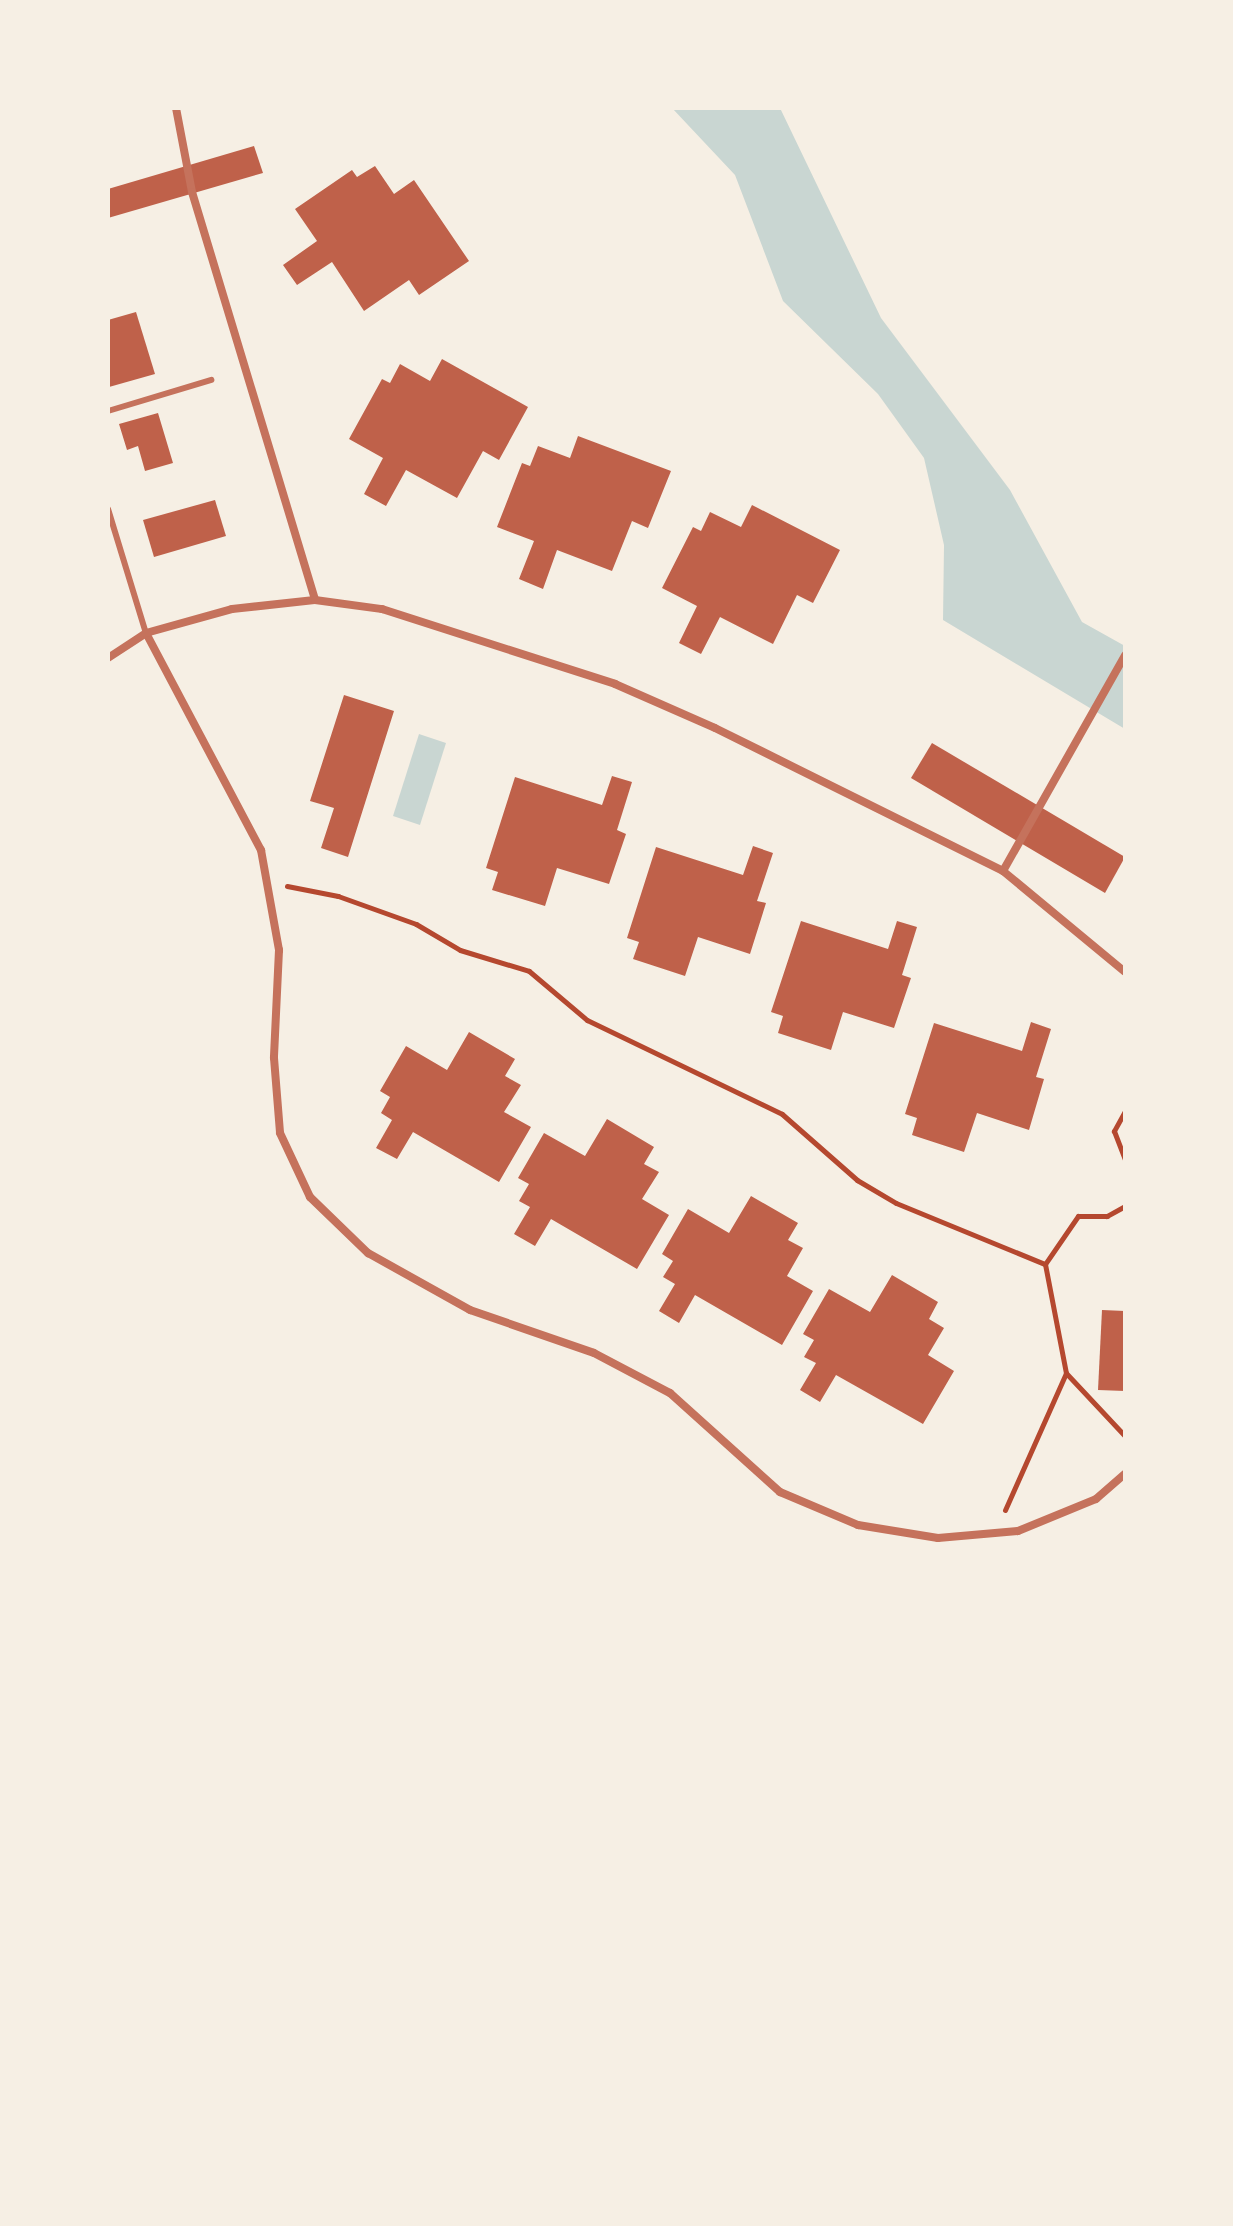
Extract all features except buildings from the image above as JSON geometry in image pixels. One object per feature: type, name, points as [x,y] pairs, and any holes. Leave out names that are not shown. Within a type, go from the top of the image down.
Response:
[{"type":"street","points":[[176,108],[192,192],[315,600]]},
{"type":"street","points":[[108,658],[146,633],[232,609],[315,600],[382,609],[615,684],[1003,871],[1125,972]]},
{"type":"street","points":[[146,633],[261,850],[279,950],[274,1058],[280,1133],[310,1197],[368,1253],[470,1310],[594,1353],[670,1393],[780,1492],[858,1525],[938,1538],[1018,1531],[1096,1499],[1125,1474]]},
{"type":"street","points":[[1003,871],[1125,655]]},
{"type":"lane","points":[[108,411],[211,380]]},
{"type":"lane","points":[[108,509],[146,633]]},
{"type":"path","points":[[267,881],[338,896],[416,924],[460,950],[529,971],[587,1020],[782,1114],[857,1180],[896,1203],[1045,1264]]},
{"type":"path","points":[[1125,1111],[1114,1131],[1125,1160]]},
{"type":"path","points":[[1125,1206],[1107,1216],[1078,1216],[1045,1264],[1066,1373],[1125,1436]]},
{"type":"path","points":[[994,1533],[1066,1373]]},
{"type":"shaded area","points":[[672,108],[780,108],[881,318],[1010,490],[1082,622],[1125,646],[1125,729],[943,620],[944,545],[924,458],[878,394],[783,301],[735,175]]},
{"type":"shaded area","points":[[419,734],[446,743],[420,825],[393,816]]}]
